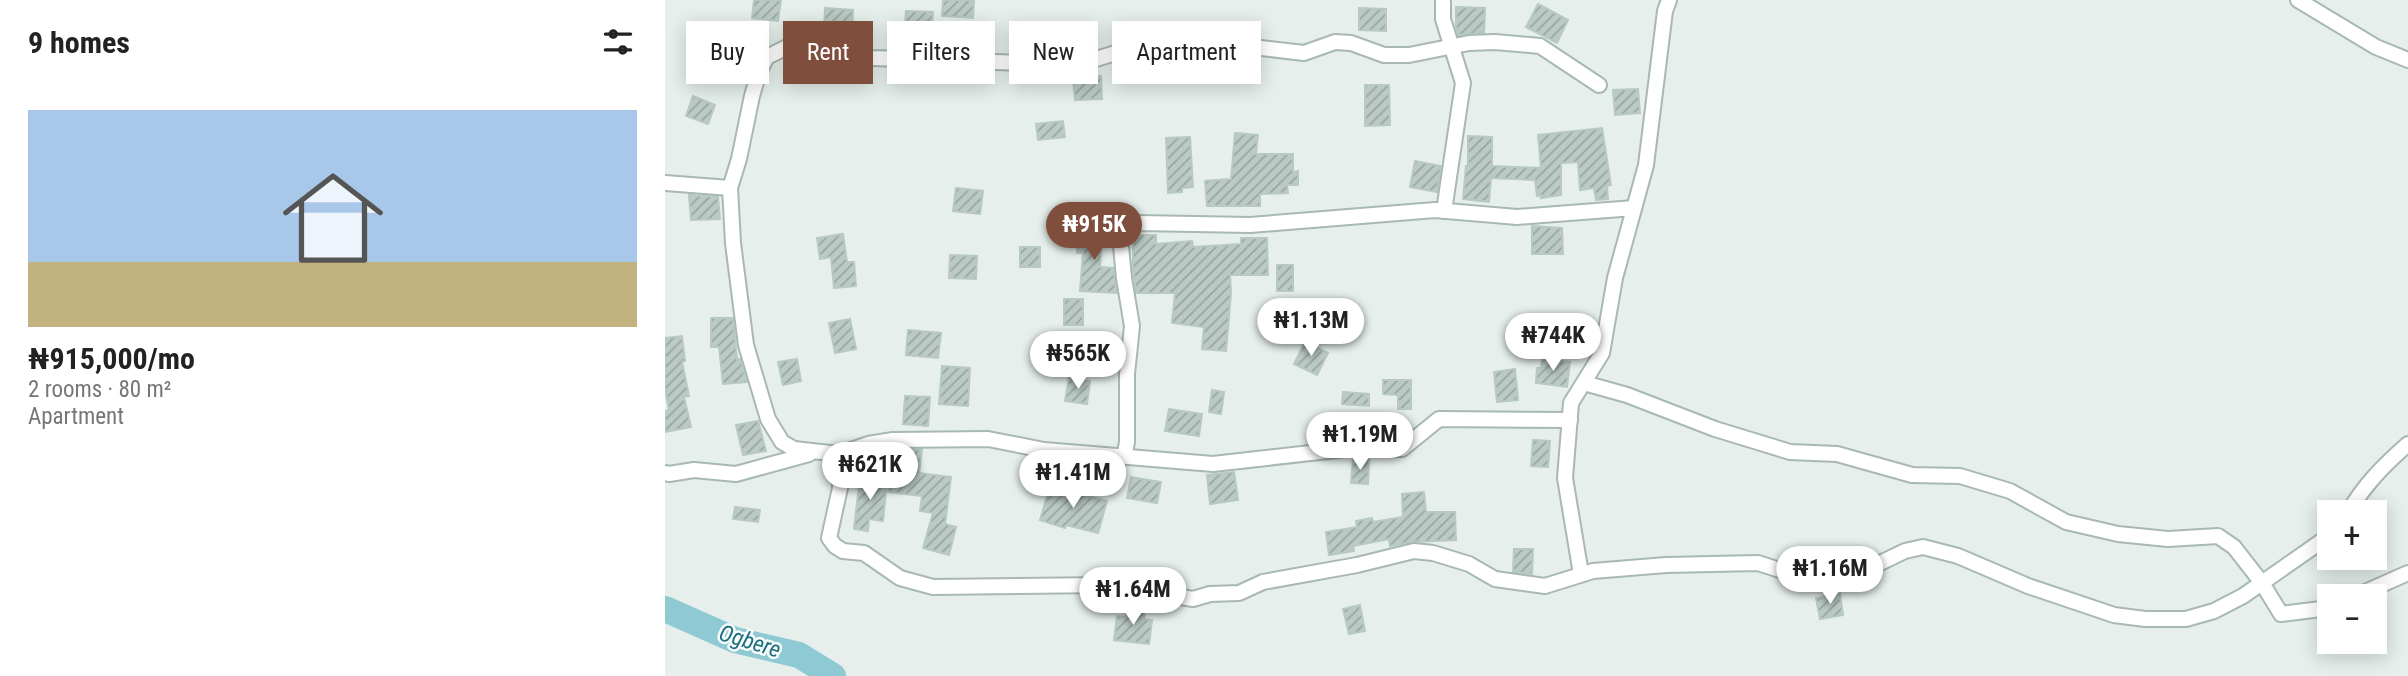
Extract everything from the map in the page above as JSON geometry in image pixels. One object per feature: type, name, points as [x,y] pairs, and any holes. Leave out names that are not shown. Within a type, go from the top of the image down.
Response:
[{"type":"street","points":[[1443,0],[1443,19],[1463,83],[1444,211]]},
{"type":"street","points":[[1581,574],[1565,478],[1571,403],[1602,353],[1615,278],[1646,165],[1665,11],[1669,0]]},
{"type":"street","points":[[2298,0],[2376,47],[2408,60]]},
{"type":"street","points":[[1570,420],[1439,419],[1402,449],[1346,449],[1213,464],[1044,450],[988,439],[893,439],[839,454],[794,449],[782,442],[768,419],[746,345],[733,243],[730,188],[759,72],[767,57],[797,45],[817,52],[872,58],[1054,64],[1096,59],[1132,48],[1252,47],[1304,53],[1335,42],[1352,43],[1384,55],[1409,55],[1469,43],[1495,42],[1540,46],[1599,85]]},
{"type":"street","points":[[665,183],[730,188]]},
{"type":"street","points":[[1124,457],[1127,442],[1126,374],[1132,326],[1120,235],[1138,223],[1250,225],[1444,211],[1517,217],[1634,208]]},
{"type":"street","points":[[1584,383],[1627,395],[1715,429],[1790,453],[1837,454],[1912,475],[1960,477],[2010,491],[2066,522],[2118,534],[2168,538],[2218,536],[2234,547],[2262,583],[2281,614],[2317,610]]},
{"type":"street","points":[[2355,500],[2383,466],[2408,444]]},
{"type":"street","points":[[665,473],[694,470],[736,474],[814,453]]},
{"type":"street","points":[[839,454],[840,488],[829,538],[843,551],[865,553],[900,578],[933,587],[1108,585],[1193,599],[1210,594],[1239,593],[1263,582],[1357,565],[1414,551],[1433,553],[1469,564],[1495,579],[1545,586],[1593,571],[1666,565],[1758,563],[1789,573],[1823,578],[1878,564],[1905,551],[1923,547],[1958,556],[2028,586],[2115,615],[2145,619],[2186,619],[2214,611],[2262,583],[2317,544]]},
{"type":"street","points":[[2383,584],[2408,573]]},
{"type":"building","points":[[754,0],[781,0],[778,21],[752,18]]},
{"type":"building","points":[[943,0],[974,0],[973,18],[942,16]]},
{"type":"building","points":[[1538,4],[1568,20],[1557,43],[1526,27]]},
{"type":"building","points":[[1456,7],[1485,8],[1484,33],[1458,35]]},
{"type":"building","points":[[825,8],[853,10],[853,21],[824,21]]},
{"type":"building","points":[[1359,8],[1386,9],[1386,31],[1359,30]]},
{"type":"building","points":[[906,11],[933,12],[932,21],[905,21]]},
{"type":"building","points":[[1098,76],[1101,76],[1102,99],[1075,100],[1074,84],[1098,84]]},
{"type":"building","points":[[1365,85],[1389,85],[1390,125],[1365,126]]},
{"type":"building","points":[[1638,89],[1640,113],[1615,115],[1613,90]]},
{"type":"building","points":[[693,96],[715,105],[708,124],[686,116]]},
{"type":"building","points":[[1063,121],[1065,137],[1038,140],[1036,124]]},
{"type":"building","points":[[1602,128],[1611,185],[1607,186],[1608,199],[1596,200],[1594,188],[1580,190],[1578,162],[1561,163],[1561,195],[1541,198],[1541,195],[1537,196],[1535,180],[1491,178],[1489,202],[1463,199],[1468,166],[1468,136],[1492,137],[1492,166],[1541,168],[1538,135]]},
{"type":"building","points":[[1235,133],[1258,135],[1256,154],[1293,154],[1293,172],[1298,171],[1298,185],[1287,185],[1288,193],[1260,194],[1260,206],[1207,206],[1205,181],[1231,179]]},
{"type":"building","points":[[1190,137],[1193,187],[1182,188],[1182,192],[1168,193],[1166,138]]},
{"type":"building","points":[[1415,161],[1441,166],[1437,192],[1410,187]]},
{"type":"building","points":[[956,188],[983,191],[980,214],[953,211]]},
{"type":"building","points":[[689,195],[718,197],[720,219],[691,220]]},
{"type":"building","points":[[1078,225],[1102,225],[1100,267],[1113,268],[1117,293],[1080,291],[1083,253],[1077,253]]},
{"type":"building","points":[[1532,226],[1562,228],[1563,254],[1532,254]]},
{"type":"building","points":[[843,234],[847,262],[854,262],[856,286],[834,288],[831,257],[820,259],[817,238]]},
{"type":"building","points":[[1138,235],[1156,235],[1156,244],[1192,241],[1193,247],[1241,244],[1241,238],[1267,238],[1268,275],[1230,275],[1226,351],[1202,349],[1204,327],[1172,323],[1175,293],[1136,293],[1133,238]]},
{"type":"building","points":[[1020,247],[1040,247],[1040,267],[1020,267]]},
{"type":"building","points":[[950,255],[977,256],[976,279],[949,278]]},
{"type":"building","points":[[1277,265],[1293,265],[1293,291],[1277,291]]},
{"type":"building","points":[[1064,299],[1083,299],[1083,325],[1064,325]]},
{"type":"building","points":[[711,318],[733,318],[737,359],[740,359],[747,382],[723,384],[719,347],[711,347]]},
{"type":"building","points":[[850,319],[856,349],[835,353],[829,323]]},
{"type":"building","points":[[1568,327],[1593,328],[1592,351],[1567,350]]},
{"type":"building","points":[[908,330],[941,333],[938,358],[906,355]]},
{"type":"building","points":[[682,336],[685,361],[682,362],[689,396],[684,397],[691,427],[665,432],[665,411],[669,410],[665,389],[665,338]]},
{"type":"building","points":[[1305,342],[1328,353],[1317,375],[1294,364]]},
{"type":"building","points":[[797,359],[801,381],[783,385],[778,362]]},
{"type":"building","points":[[1542,359],[1570,362],[1567,387],[1536,383],[1537,368],[1541,368]]},
{"type":"building","points":[[942,366],[970,368],[968,406],[939,404]]},
{"type":"building","points":[[1515,369],[1518,400],[1497,402],[1494,372]]},
{"type":"building","points":[[1069,378],[1090,381],[1087,404],[1065,401]]},
{"type":"building","points":[[1383,380],[1411,380],[1411,409],[1398,409],[1398,395],[1383,394]]},
{"type":"building","points":[[1212,390],[1224,392],[1221,414],[1209,412]]},
{"type":"building","points":[[1343,392],[1369,394],[1369,406],[1342,404]]},
{"type":"building","points":[[905,396],[930,397],[928,426],[903,424]]},
{"type":"building","points":[[1169,409],[1202,414],[1199,436],[1165,431]]},
{"type":"building","points":[[758,421],[766,451],[743,455],[736,425]]},
{"type":"building","points":[[1533,440],[1550,441],[1548,467],[1531,466]]},
{"type":"building","points":[[922,449],[919,473],[951,477],[945,524],[956,527],[949,555],[923,548],[933,513],[920,511],[922,496],[888,492],[893,450]]},
{"type":"building","points":[[1353,459],[1369,460],[1368,484],[1351,483]]},
{"type":"building","points":[[1234,472],[1238,500],[1210,504],[1207,475]]},
{"type":"building","points":[[860,477],[887,481],[883,521],[869,519],[868,531],[854,529]]},
{"type":"building","points":[[1131,477],[1161,482],[1157,503],[1127,498]]},
{"type":"building","points":[[1050,486],[1107,501],[1098,533],[1066,525],[1065,528],[1040,520]]},
{"type":"building","points":[[1424,492],[1426,512],[1455,512],[1456,540],[1390,546],[1389,539],[1353,546],[1354,551],[1329,555],[1326,532],[1357,527],[1356,521],[1372,518],[1373,522],[1403,517],[1402,494]]},
{"type":"building","points":[[735,507],[760,510],[758,522],[733,519]]},
{"type":"building","points":[[1514,549],[1533,549],[1532,574],[1513,572]]},
{"type":"building","points":[[1840,594],[1843,615],[1820,619],[1816,598]]},
{"type":"building","points":[[1360,605],[1365,631],[1349,634],[1343,609]]},
{"type":"building","points":[[1127,608],[1145,610],[1144,619],[1152,620],[1149,644],[1114,640],[1117,616],[1126,617]]},
{"type":"waterway","name":"Ogbere","points":[[665,609],[735,640],[799,655],[833,676]]}]
